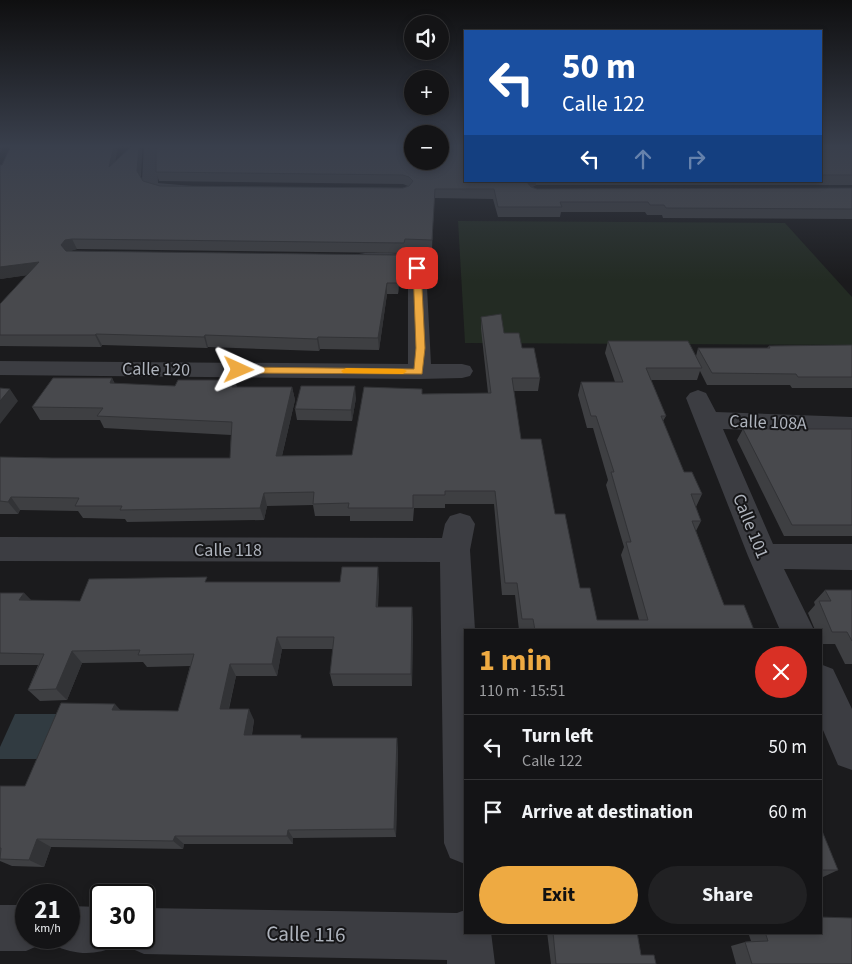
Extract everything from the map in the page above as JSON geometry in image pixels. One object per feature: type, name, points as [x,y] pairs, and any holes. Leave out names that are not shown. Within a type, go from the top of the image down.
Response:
[{"type":"street","points":[[344,258],[403,259],[417,268],[419,372]]},
{"type":"street","name":"Calle 120","points":[[0,368],[462,371]]},
{"type":"street","name":"Calle 108A","points":[[703,409],[852,424]]},
{"type":"street","name":"Calle 101","points":[[703,409],[763,556],[797,629]]},
{"type":"street","name":"Calle 118","points":[[0,550],[457,537],[464,805]]},
{"type":"street","points":[[763,556],[852,557]]},
{"type":"street","points":[[822,685],[852,751]]},
{"type":"street","points":[[0,928],[15,928]]},
{"type":"street","name":"Calle 116","points":[[155,931],[469,945]]},
{"type":"shaded area","points":[[458,221],[785,223],[852,297],[852,345],[465,343]]},
{"type":"shaded area","points":[[15,714],[63,714],[44,759],[0,759],[0,747]]},
{"type":"building","points":[[0,191],[435,191],[432,240],[405,239],[404,243],[72,239],[65,240],[61,245],[66,251],[398,255],[402,258],[398,283],[387,283],[378,338],[318,337],[317,339],[96,334],[0,335],[0,304],[39,262],[0,267]]},
{"type":"building","points":[[494,191],[852,191],[852,209],[666,208],[664,205],[650,205],[648,202],[560,202],[562,207],[498,207]]},
{"type":"building","points":[[501,314],[504,333],[519,333],[522,348],[534,348],[540,378],[512,378],[521,439],[541,439],[555,514],[565,514],[580,588],[590,588],[597,620],[648,620],[626,542],[631,542],[611,472],[614,472],[596,416],[591,416],[581,382],[623,382],[608,341],[688,341],[702,368],[646,368],[666,416],[661,416],[684,472],[692,472],[702,494],[691,494],[701,521],[692,521],[724,605],[744,605],[754,629],[535,629],[533,619],[522,619],[517,583],[505,583],[495,491],[445,491],[445,495],[413,495],[413,508],[348,508],[349,503],[313,504],[314,492],[264,493],[260,508],[120,510],[122,506],[75,506],[79,498],[11,497],[8,502],[0,501],[0,457],[230,458],[232,422],[97,416],[103,408],[32,407],[53,378],[112,378],[110,383],[175,386],[178,380],[234,380],[232,387],[292,387],[276,456],[352,455],[364,387],[422,389],[422,394],[491,393],[481,317]]},
{"type":"building","points":[[852,345],[852,377],[798,377],[796,374],[712,373],[698,348],[770,348],[769,346]]},
{"type":"building","points":[[301,386],[355,386],[351,410],[295,409]]},
{"type":"building","points":[[0,388],[10,389],[0,401]]},
{"type":"building","points":[[743,429],[852,429],[852,525],[792,525]]},
{"type":"building","points":[[342,567],[378,567],[376,607],[412,607],[411,674],[330,674],[334,637],[277,637],[272,664],[230,664],[220,709],[249,709],[244,735],[301,735],[301,738],[397,738],[394,829],[288,830],[287,836],[175,836],[173,841],[37,839],[29,860],[0,859],[0,786],[25,786],[61,703],[115,704],[112,710],[178,711],[194,654],[138,655],[140,650],[72,651],[56,689],[28,690],[44,654],[0,653],[0,593],[24,593],[19,600],[80,601],[89,579],[207,577],[205,582],[340,582]]},
{"type":"building","points":[[825,590],[852,590],[852,641],[847,632],[832,632],[819,601],[831,601]]},
{"type":"building","points":[[822,831],[838,870],[822,870]]},
{"type":"building","points":[[822,917],[852,918],[852,964],[752,964],[745,942],[768,941],[766,934],[822,934]]},
{"type":"building","points":[[553,934],[637,934],[641,955],[654,955],[656,964],[556,964]]},
{"type":"slow traffic","points":[[346,371],[403,371]]},
{"type":"route","points":[[239,370],[419,372],[417,268]]}]
